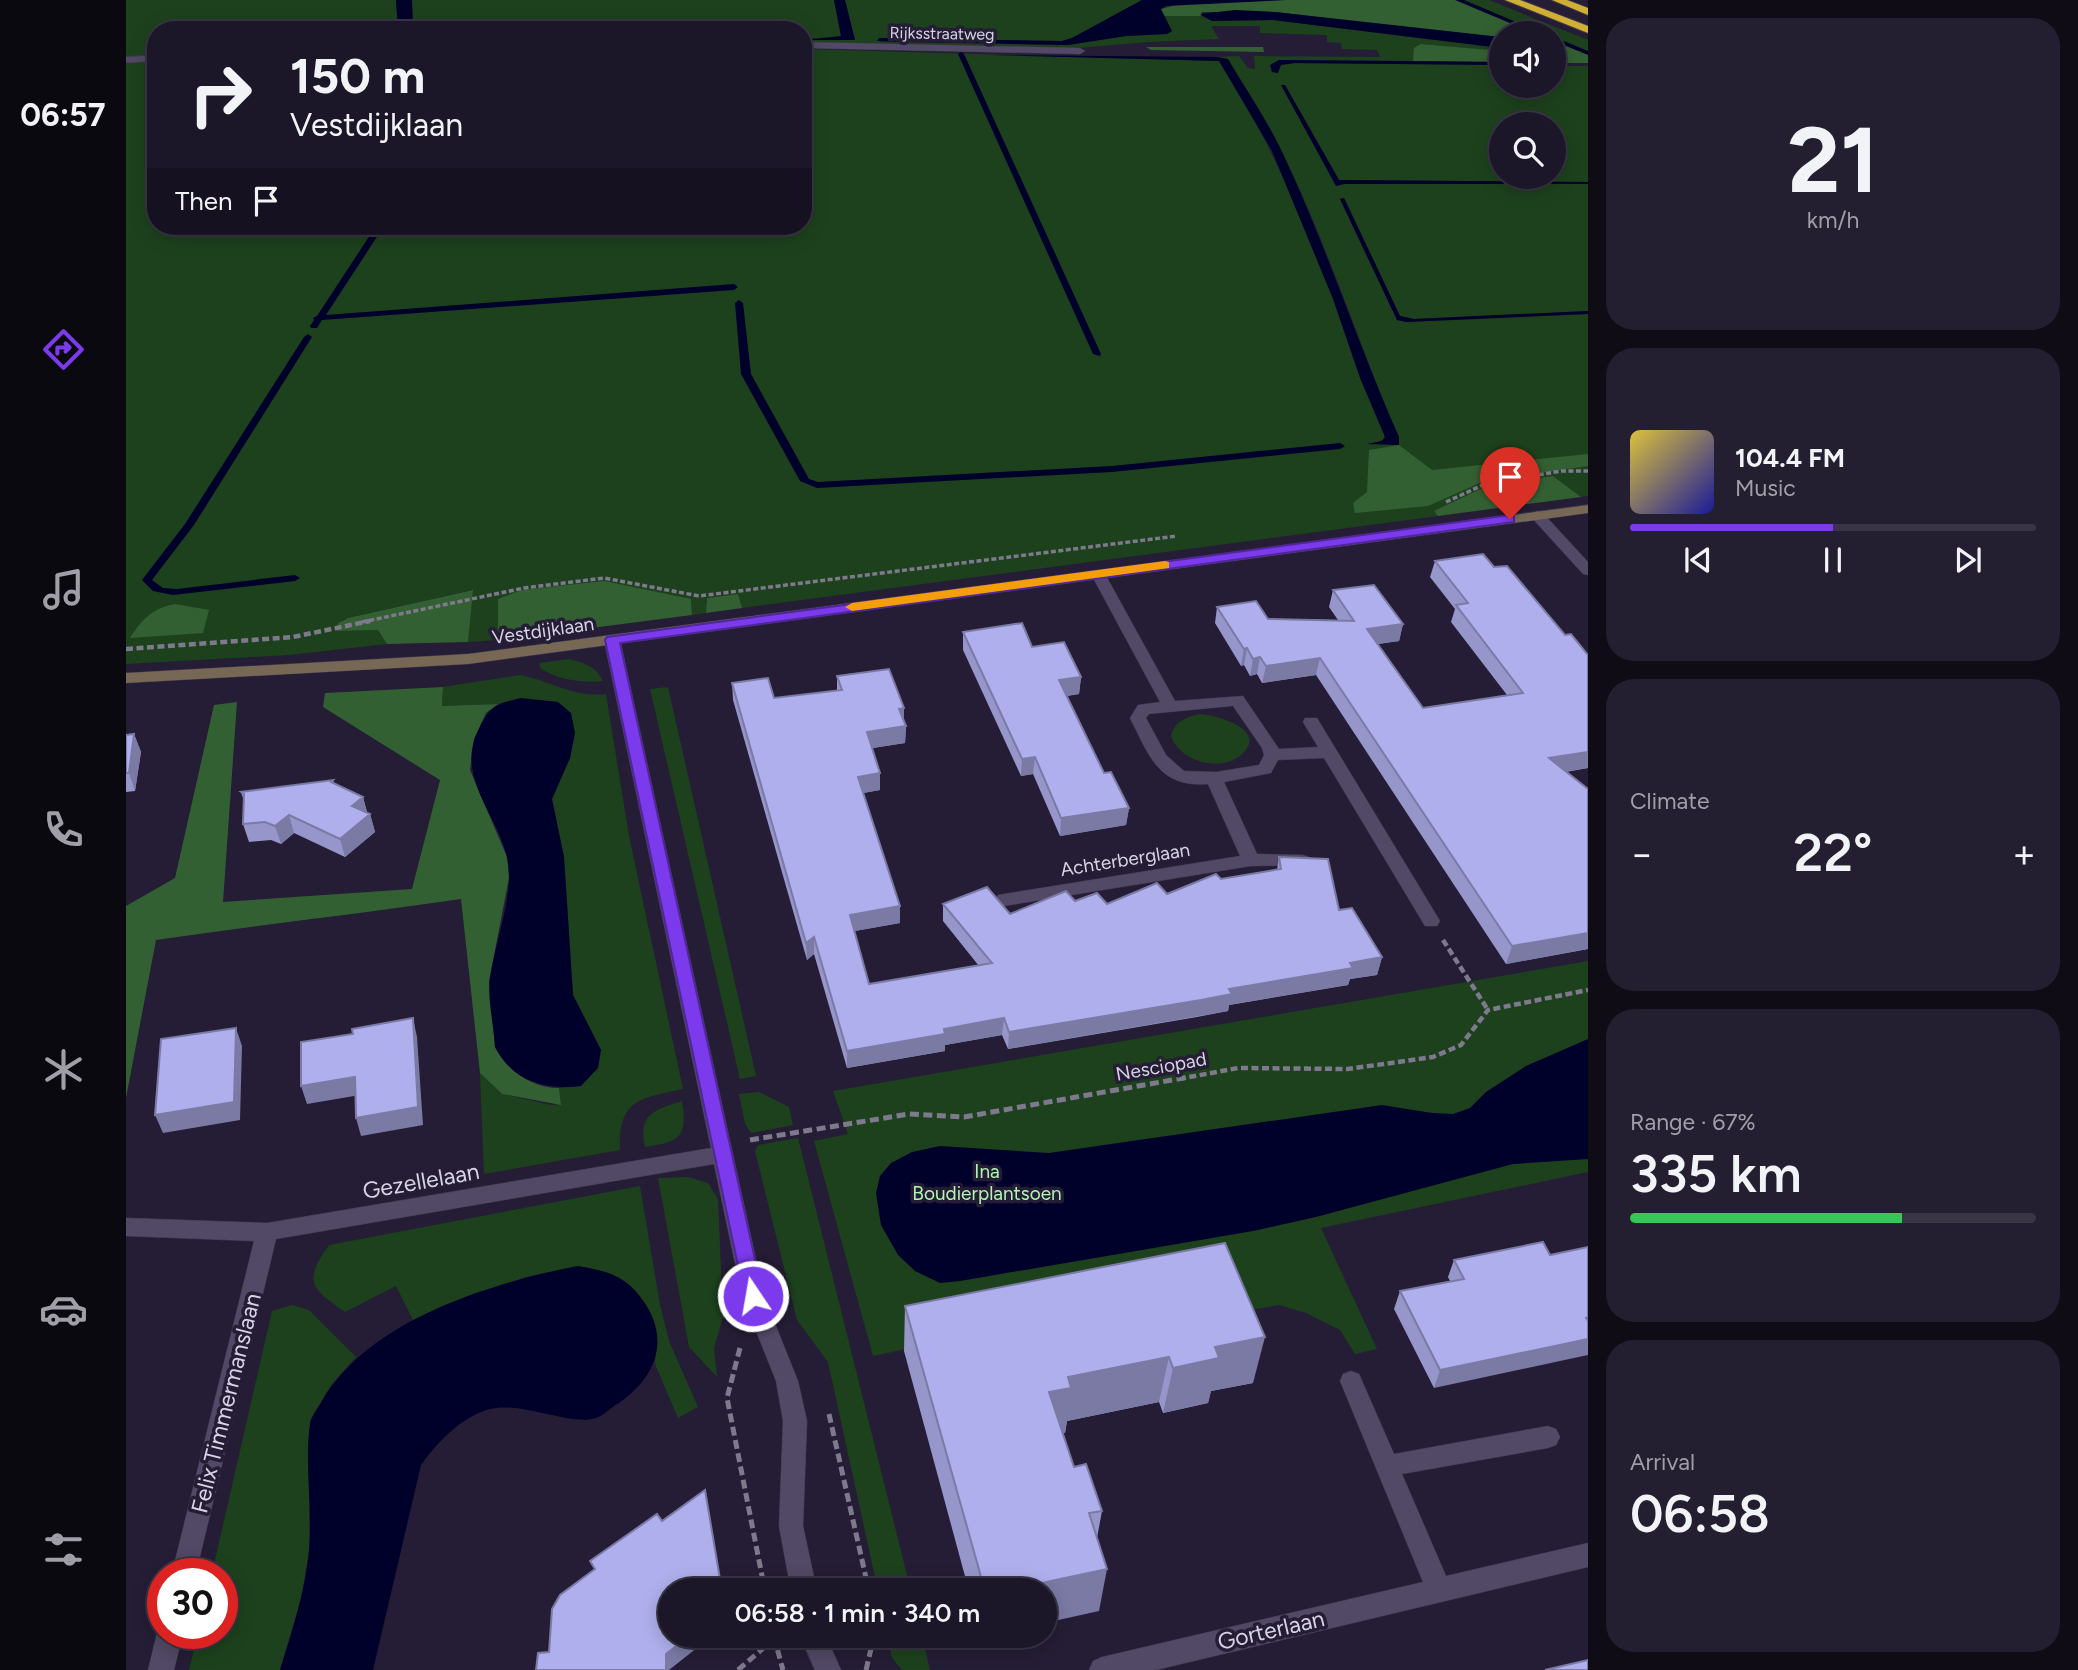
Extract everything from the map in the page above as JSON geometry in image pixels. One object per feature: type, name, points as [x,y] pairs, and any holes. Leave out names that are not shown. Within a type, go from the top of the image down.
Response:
[{"type":"highway","points":[[1510,0],[1588,30]]},
{"type":"highway","points":[[1557,0],[1588,12]]},
{"type":"street","name":"Rijksstraatweg","points":[[812,45],[1080,51]]},
{"type":"street","points":[[126,60],[147,59]]},
{"type":"street","name":"Vestdijklaan","points":[[126,678],[468,659],[1588,509]]},
{"type":"street","points":[[1537,516],[1588,571]]},
{"type":"street","points":[[1098,574],[1171,706]]},
{"type":"street","points":[[612,640],[753,1296],[787,1381],[795,1421],[792,1526],[802,1578]]},
{"type":"street","points":[[1237,699],[1272,755],[1265,769],[1188,780],[1170,772],[1161,761],[1138,718],[1144,709],[1237,699]]},
{"type":"street","points":[[1311,722],[1431,921]]},
{"type":"street","points":[[1272,755],[1329,752]]},
{"type":"street","points":[[1213,777],[1251,860]]},
{"type":"street","name":"Achterberglaan","points":[[1004,900],[1251,860],[1320,861]]},
{"type":"street","name":"Gezellelaan","points":[[126,1227],[267,1232],[722,1149]]},
{"type":"street","name":"Felix Timmermanslaan","points":[[188,1558],[267,1232]]},
{"type":"street","points":[[1351,1381],[1439,1590]]},
{"type":"street","points":[[1388,1466],[1548,1437]]},
{"type":"street","name":"Gorterlaan","points":[[1102,1670],[1588,1555]]},
{"type":"street","points":[[818,1648],[828,1670]]},
{"type":"street","points":[[161,1670],[166,1649]]},
{"type":"path","points":[[1443,503],[1485,484],[1561,471],[1588,471]]},
{"type":"path","points":[[126,649],[293,637],[524,588],[604,578],[699,596],[1074,547],[1184,536]]},
{"type":"path","points":[[1431,921],[1488,1010],[1588,990]]},
{"type":"path","name":"Nesciopad","points":[[722,1149],[909,1114],[964,1116],[1238,1068],[1349,1069],[1433,1056],[1461,1045],[1488,1010]]},
{"type":"path","points":[[753,1296],[727,1398],[762,1578]]},
{"type":"path","points":[[738,1670],[762,1648]]},
{"type":"path","points":[[777,1648],[783,1670]]},
{"type":"path","points":[[866,1670],[871,1648]]},
{"type":"green space","points":[[126,0],[396,0],[397,21],[147,21],[147,56],[126,58]]},
{"type":"green space","points":[[412,0],[834,0],[841,36],[834,39],[812,38],[812,21],[413,21]]},
{"type":"green space","points":[[845,0],[1142,0],[1062,41],[878,39],[881,42],[1068,45],[1126,36],[1167,34],[1172,31],[1162,16],[1201,16],[1212,21],[1273,20],[1489,47],[1489,50],[1421,44],[1413,61],[1279,60],[1275,73],[1278,73],[1278,66],[1284,63],[1489,65],[1489,98],[1566,98],[1566,66],[1588,66],[1588,182],[1566,182],[1566,112],[1489,112],[1489,181],[1339,180],[1285,85],[1281,85],[1337,186],[1489,184],[1489,189],[1566,189],[1566,184],[1588,184],[1588,311],[1414,319],[1400,316],[1344,198],[1340,199],[1397,320],[1406,322],[1588,314],[1588,496],[1581,497],[1553,476],[1434,511],[1438,516],[742,608],[738,594],[707,598],[706,613],[692,615],[691,599],[498,599],[498,640],[468,642],[472,590],[348,618],[342,620],[337,631],[378,630],[387,644],[289,655],[126,664],[126,63],[147,62],[147,235],[812,235],[812,49],[1219,61],[1270,150],[1330,290],[1385,433],[1384,439],[1370,445],[1399,437],[1322,242],[1279,146],[1253,100],[1224,58],[1216,57],[1239,56],[1248,68],[1255,69],[1254,56],[1380,57],[1377,50],[1342,49],[1341,43],[1327,42],[1327,35],[1260,33],[1260,26],[1211,26],[1219,39],[1077,48],[812,44],[812,40],[855,40]]},
{"type":"green space","points":[[1284,0],[1458,0],[1510,21],[1489,21],[1489,37],[1275,12],[1202,12],[1201,16],[1162,16],[1161,9],[1179,4]]},
{"type":"green space","points":[[1458,0],[1489,0],[1541,21],[1510,21]]},
{"type":"green space","points":[[1566,31],[1588,40],[1588,53],[1566,44]]},
{"type":"green space","points":[[1421,44],[1489,50],[1489,62],[1413,61],[1414,48]]},
{"type":"green space","points":[[1566,44],[1588,53],[1588,63],[1566,63]]},
{"type":"green space","points":[[1146,47],[1263,47],[1264,52],[1151,50]]},
{"type":"green space","points":[[1399,445],[1432,470],[1588,454],[1588,466],[1484,481],[1428,506],[1355,513],[1353,503],[1367,492],[1369,450]]},
{"type":"green space","points":[[1553,476],[1581,497],[1438,516],[1434,511],[1489,485]]},
{"type":"green space","points":[[604,581],[691,599],[692,615],[498,640],[498,599],[522,590]]},
{"type":"green space","points":[[473,590],[468,642],[387,644],[378,630],[337,631],[338,623],[348,618]]},
{"type":"green space","points":[[738,594],[742,608],[706,613],[707,598]]},
{"type":"green space","points":[[175,604],[209,610],[203,633],[130,638],[149,615],[160,608]]},
{"type":"green space","points":[[569,659],[593,669],[603,681],[587,682],[563,678],[541,669],[539,663]]},
{"type":"green space","points":[[520,675],[583,694],[606,694],[629,836],[683,1089],[655,1095],[635,1104],[623,1120],[620,1150],[484,1174],[480,1073],[502,1094],[551,1105],[561,1104],[559,1088],[581,1086],[601,1050],[573,995],[564,857],[552,799],[570,758],[575,733],[521,698],[498,704],[442,706],[443,687]]},
{"type":"green space","points":[[443,687],[442,706],[498,704],[486,713],[474,739],[470,770],[507,857],[509,878],[489,981],[495,1047],[514,1071],[539,1085],[559,1088],[561,1105],[502,1094],[480,1073],[461,899],[156,940],[126,1098],[126,906],[175,878],[214,705],[237,702],[223,902],[412,889],[440,780],[323,707],[325,693]]},
{"type":"green space","points":[[668,687],[756,1076],[740,1079],[650,689]]},
{"type":"green space","points":[[1199,714],[1228,721],[1245,731],[1249,738],[1248,746],[1241,755],[1222,763],[1212,763],[1201,762],[1182,752],[1171,736],[1173,731],[1181,721]]},
{"type":"green space","name":"Ina Boudierplantsoen","points":[[1588,961],[1588,1172],[1321,1228],[1377,1349],[1355,1354],[1340,1330],[1306,1313],[1279,1305],[1228,1314],[1217,1283],[873,1356],[814,1141],[848,1134],[833,1091]]},
{"type":"green space","points":[[759,1092],[789,1107],[793,1125],[751,1133],[745,1124],[739,1094]]},
{"type":"green space","points":[[682,1101],[684,1123],[679,1136],[666,1143],[645,1147],[644,1128],[650,1115],[663,1107]]},
{"type":"green space","points":[[798,1138],[908,1578],[875,1578],[828,1362],[797,1320],[755,1151],[758,1145]]},
{"type":"green space","points":[[688,1177],[708,1183],[718,1199],[723,1317],[714,1348],[717,1377],[689,1347],[658,1178]]},
{"type":"green space","points":[[640,1186],[660,1305],[669,1341],[698,1407],[678,1418],[655,1364],[656,1349],[578,1266],[525,1277],[413,1320],[396,1286],[345,1312],[325,1297],[314,1284],[315,1268],[329,1245]]},
{"type":"green space","points":[[292,1305],[309,1310],[356,1357],[331,1385],[310,1421],[309,1551],[301,1599],[280,1670],[189,1670],[194,1649],[238,1649],[238,1558],[215,1558],[272,1311]]},
{"type":"green space","points":[[890,1648],[925,1648],[930,1670],[902,1670],[892,1658]]},
{"type":"water","points":[[396,0],[412,0],[413,21],[397,21]]},
{"type":"water","points":[[834,0],[845,0],[855,40],[812,40],[841,36]]},
{"type":"water","points":[[1142,0],[1286,0],[1166,6],[1161,9],[1172,31],[1167,34],[1126,36],[1068,45],[877,41],[879,38],[1062,41]]},
{"type":"water","points":[[1235,10],[1275,12],[1489,36],[1489,47],[1273,20],[1212,21],[1200,14]]},
{"type":"water","points":[[990,55],[1228,59],[1272,131],[1300,191],[1399,437],[1399,445],[1367,444],[1382,441],[1385,437],[1360,378],[1333,299],[1272,151],[1219,61]]},
{"type":"water","points":[[1279,60],[1489,62],[1489,65],[1295,63],[1281,65],[1278,73],[1272,72],[1270,65]]},
{"type":"water","points":[[1281,85],[1285,85],[1339,180],[1489,181],[1489,184],[1336,186]]},
{"type":"water","points":[[1566,182],[1588,182],[1566,184]]},
{"type":"water","points":[[1344,198],[1400,316],[1414,319],[1588,311],[1588,314],[1406,322],[1397,320],[1340,199]]},
{"type":"water","points":[[521,698],[558,702],[571,713],[575,733],[570,758],[552,799],[564,857],[573,995],[601,1050],[598,1068],[581,1086],[555,1087],[531,1081],[511,1068],[495,1047],[489,986],[509,878],[502,841],[477,787],[472,769],[472,750],[478,731],[490,712],[505,702]]},
{"type":"water","points":[[1588,1039],[1588,1159],[1513,1164],[1316,1217],[1253,1231],[940,1283],[915,1271],[898,1255],[881,1225],[876,1193],[880,1176],[891,1163],[912,1152],[940,1146],[1049,1153],[1382,1105],[1453,1114],[1470,1108],[1486,1092],[1526,1066]]},
{"type":"water","points":[[578,1266],[606,1272],[622,1279],[636,1291],[651,1315],[656,1330],[655,1359],[640,1385],[596,1418],[575,1419],[521,1409],[496,1408],[464,1421],[421,1465],[373,1670],[280,1670],[298,1611],[307,1566],[310,1535],[308,1440],[313,1415],[322,1401],[343,1373],[370,1348],[401,1327],[471,1295],[544,1273]]},
{"type":"building","points":[[1483,554],[1494,567],[1507,566],[1565,635],[1571,634],[1588,655],[1588,752],[1549,758],[1588,789],[1588,933],[1512,946],[1320,658],[1266,666],[1260,657],[1253,659],[1247,648],[1244,649],[1217,607],[1256,601],[1268,619],[1354,621],[1333,590],[1374,585],[1403,624],[1367,629],[1423,708],[1523,693],[1456,605],[1468,603],[1435,561]]},
{"type":"building","points":[[1022,623],[1032,647],[1064,642],[1081,677],[1059,680],[1104,773],[1111,772],[1129,808],[1061,818],[1035,757],[1022,759],[963,632]]},
{"type":"building","points":[[889,669],[904,708],[899,709],[906,726],[867,732],[880,773],[858,777],[900,906],[850,915],[869,984],[992,963],[943,904],[987,887],[1010,914],[1066,891],[1075,901],[1097,893],[1107,904],[1157,883],[1167,894],[1216,874],[1221,879],[1281,869],[1279,857],[1328,859],[1339,910],[1352,908],[1382,957],[1350,963],[1353,968],[1229,989],[1232,994],[1201,1000],[1009,1032],[1004,1018],[944,1029],[945,1034],[847,1051],[814,937],[806,943],[732,683],[768,678],[774,698],[842,690],[837,676]]},
{"type":"building","points":[[134,734],[129,773],[126,773],[126,735]]},
{"type":"building","points":[[333,780],[331,782],[363,797],[352,806],[370,814],[340,839],[289,815],[275,826],[265,822],[243,824],[244,794],[241,792]]},
{"type":"building","points":[[413,1018],[418,1107],[356,1118],[355,1077],[301,1086],[301,1042],[353,1034],[352,1029]]},
{"type":"building","points":[[236,1028],[234,1102],[155,1115],[161,1039]]},
{"type":"building","points":[[1543,1242],[1550,1255],[1588,1247],[1588,1339],[1440,1370],[1400,1291],[1464,1279],[1454,1260]]},
{"type":"building","points":[[1225,1243],[1265,1337],[1215,1347],[1219,1358],[1173,1368],[1169,1357],[1068,1377],[1071,1388],[1049,1392],[1074,1467],[1086,1464],[1102,1511],[1089,1513],[1107,1569],[1057,1580],[981,1578],[905,1306]]},
{"type":"building","points":[[705,1490],[720,1578],[658,1578],[658,1648],[674,1648],[666,1654],[666,1670],[536,1670],[538,1653],[549,1652],[552,1609],[560,1595],[595,1569],[590,1561],[657,1514],[662,1521]]},
{"type":"building","points":[[1588,1660],[1588,1670],[1545,1670]]},
{"type":"waterway","points":[[1458,0],[1510,21]]},
{"type":"waterway","points":[[1566,44],[1588,53]]},
{"type":"waterway","points":[[961,54],[1097,354]]},
{"type":"waterway","points":[[319,318],[374,235]]},
{"type":"waterway","points":[[319,318],[734,287]]},
{"type":"waterway","points":[[739,303],[746,374],[805,481],[817,485],[1112,469],[1340,446]]},
{"type":"waterway","points":[[314,326],[319,318]]},
{"type":"waterway","points":[[295,578],[177,592],[156,589],[147,580],[189,525],[308,337]]},
{"type":"slow traffic","points":[[852,607],[1165,565]]},
{"type":"route","points":[[753,1296],[612,640],[1510,519]]}]
